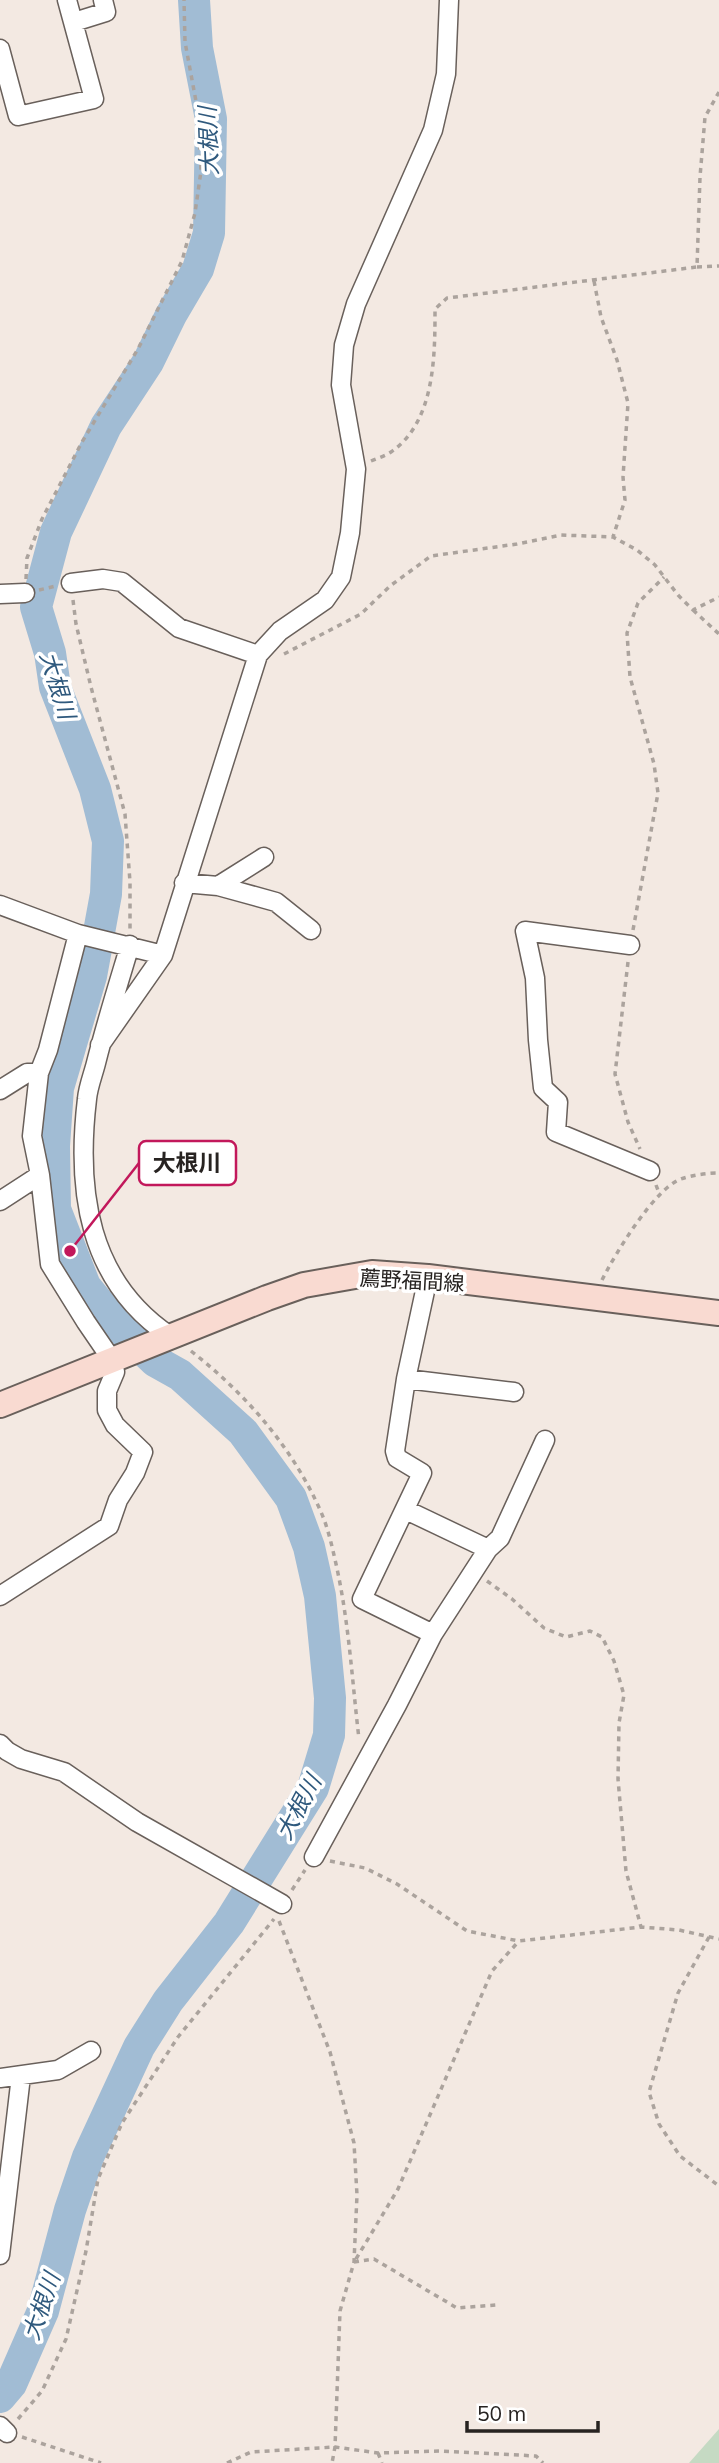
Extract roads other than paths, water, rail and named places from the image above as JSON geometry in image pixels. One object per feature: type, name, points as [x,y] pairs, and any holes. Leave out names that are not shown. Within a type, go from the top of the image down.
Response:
[{"type":"main road","name":"薦野福間線","points":[[0,1405],[267,1298],[315,1283],[372,1273],[428,1277],[719,1313]]},
{"type":"street","points":[[0,49],[18,116],[94,99],[67,0]]},
{"type":"street","points":[[74,22],[106,12],[103,0]]},
{"type":"street","points":[[100,1045],[163,955],[258,655],[280,631],[325,600],[341,578],[350,533],[356,469],[341,385],[344,345],[356,304],[433,130],[446,74],[449,0]]},
{"type":"street","points":[[71,583],[103,579],[122,582],[179,628],[258,655]]},
{"type":"street","points":[[0,594],[25,593]]},
{"type":"street","points":[[218,886],[264,857]]},
{"type":"street","points":[[184,883],[218,886],[276,902],[311,930]]},
{"type":"street","points":[[0,905],[78,934],[163,955]]},
{"type":"street","points":[[630,945],[525,931],[535,978],[543,1088],[558,1102],[556,1132],[650,1171]]},
{"type":"street","points":[[0,1596],[109,1526],[118,1500],[135,1472],[143,1452],[115,1425],[107,1409],[107,1391],[119,1357],[86,1322],[50,1264],[40,1175],[32,1136],[39,1073],[48,1050],[78,934]]},
{"type":"street","points":[[130,946],[87,1097],[85,1194],[90,1224],[104,1263],[124,1294],[157,1327],[170,1336]]},
{"type":"street","points":[[0,1090],[27,1073],[39,1073]]},
{"type":"street","points":[[0,1201],[40,1175]]},
{"type":"street","points":[[428,1277],[406,1379],[395,1451],[397,1458],[422,1473],[362,1599],[433,1634]]},
{"type":"street","points":[[406,1379],[514,1392]]},
{"type":"street","points":[[314,1857],[433,1634],[488,1549],[499,1538],[545,1440]]},
{"type":"street","points":[[406,1510],[488,1549]]},
{"type":"street","points":[[0,1744],[21,1759],[64,1772],[137,1822],[237,1879],[279,1910]]},
{"type":"street","points":[[0,2078],[58,2070],[90,2051]]},
{"type":"street","points":[[1,2255],[21,2076]]},
{"type":"waterway","name":"大根川","points":[[0,2397],[11,2384],[43,2311],[70,2210],[88,2157],[139,2047],[168,2001],[229,1923],[313,1788],[329,1735],[330,1698],[320,1596],[309,1547],[291,1498],[243,1432],[180,1375],[155,1361],[116,1324],[85,1286],[55,1209],[54,1146],[58,1088],[91,976],[106,894],[108,841],[95,789],[55,687],[50,653],[36,607],[56,532],[106,426],[148,362],[198,269],[209,233],[211,119],[197,48],[194,0]]},
{"type":"place","name":"大根川","points":[[70,1251]]}]
